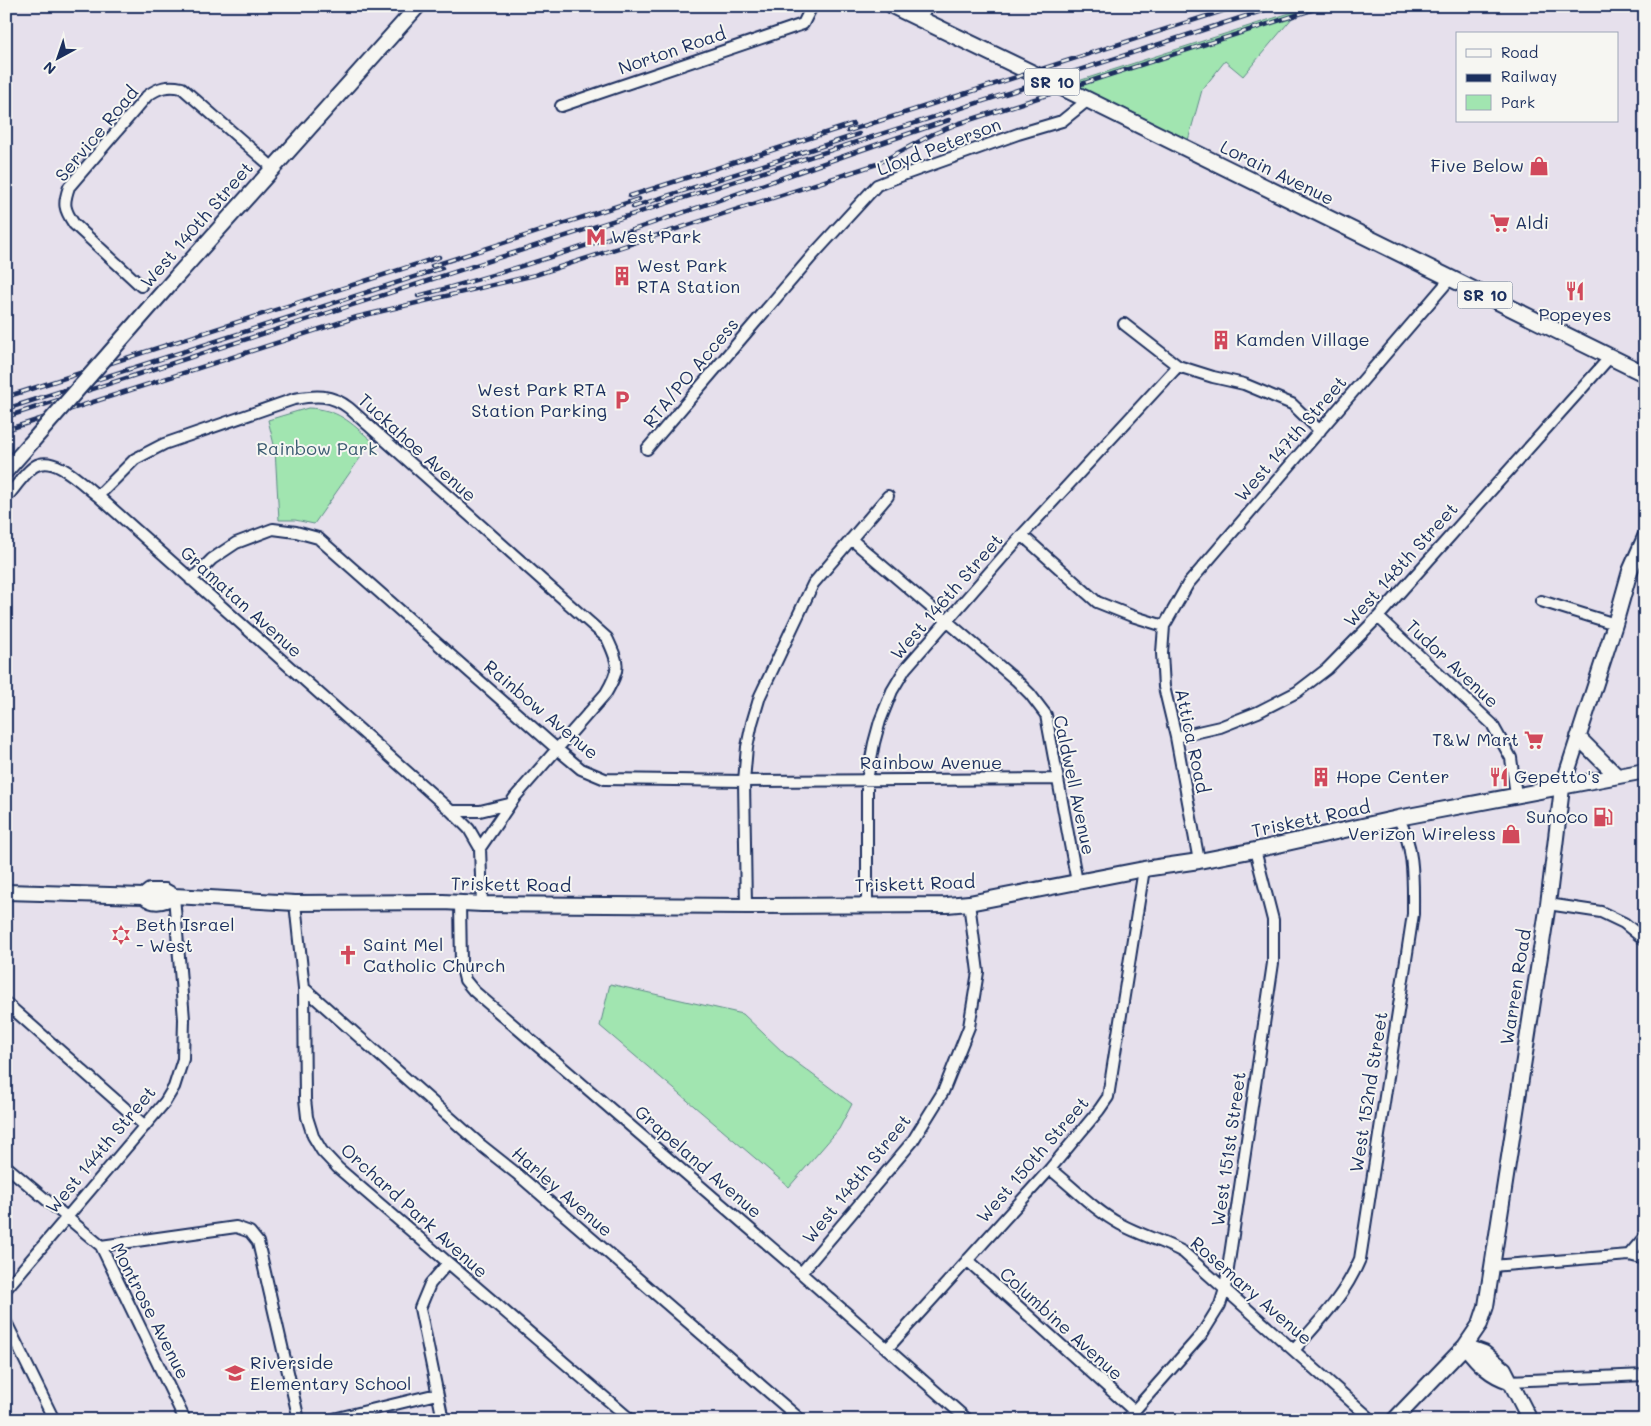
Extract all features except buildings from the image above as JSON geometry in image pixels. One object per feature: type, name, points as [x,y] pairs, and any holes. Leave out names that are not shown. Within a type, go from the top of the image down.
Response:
[{"type":"main road","name":"West 140th Street","points":[[6,470],[272,167],[418,6]]},
{"type":"main road","name":"Lorain Avenue","points":[[894,6],[1645,374]]},
{"type":"main road","name":"Warren Road","points":[[1394,1420],[1465,1346],[1480,1324],[1486,1306],[1548,904],[1562,788],[1630,571],[1645,537]]},
{"type":"main road","points":[[1578,738],[1617,776]]},
{"type":"main road","name":"Triskett Road","points":[[6,892],[144,896],[154,902],[162,902],[174,896],[295,903],[443,902],[746,906],[947,905],[969,903],[1144,869],[1199,861],[1398,818],[1645,771]]},
{"type":"main road","points":[[1465,1346],[1484,1353],[1504,1369],[1530,1420]]},
{"type":"street","name":"Norton Road","points":[[561,106],[803,24],[812,6]]},
{"type":"street","points":[[918,18],[929,6]]},
{"type":"street","name":"Service Road","points":[[141,286],[74,224],[67,212],[64,200],[69,187],[147,96],[156,88],[171,86],[182,88],[272,167]]},
{"type":"street","name":"Lloyd Peterson","points":[[818,250],[878,185],[903,174],[1000,140],[1062,121],[1088,100]]},
{"type":"street","name":"RTA/PO Access","points":[[647,450],[818,250]]},
{"type":"street","name":"West 147th Street","points":[[1164,626],[1188,584],[1450,279]]},
{"type":"street","points":[[1124,324],[1178,366],[1212,377],[1244,384],[1292,404],[1320,431]]},
{"type":"street","name":"West 148th Street","points":[[1176,737],[1220,727],[1258,712],[1297,692],[1327,669],[1378,617],[1610,357]]},
{"type":"street","name":"West 146th Street","points":[[868,905],[867,780],[874,743],[892,691],[905,669],[1022,535],[1178,366]]},
{"type":"street","name":"Tuckahoe Avenue","points":[[98,496],[135,459],[164,444],[294,399],[308,396],[330,397],[338,400],[607,638],[617,661],[615,678],[606,693],[557,749]]},
{"type":"street","name":"Gramatan Avenue","points":[[6,498],[34,466],[44,462],[56,464],[98,496],[469,829],[480,848],[482,904]]},
{"type":"street","points":[[746,906],[744,781],[746,748],[760,696],[813,584],[888,496]]},
{"type":"street","name":"Rainbow Avenue","points":[[191,580],[212,559],[236,543],[272,529],[296,532],[318,538],[557,749],[581,769],[605,779],[744,781],[1057,779]]},
{"type":"street","points":[[1022,535],[1097,602],[1164,626]]},
{"type":"street","name":"Caldwell Avenue","points":[[851,539],[1017,681],[1046,715],[1077,882]]},
{"type":"street","points":[[1541,601],[1614,624]]},
{"type":"street","name":"Tudor Avenue","points":[[1378,617],[1492,724],[1511,758],[1516,795]]},
{"type":"street","name":"Attica Road","points":[[1164,626],[1162,653],[1164,687],[1176,737],[1199,861]]},
{"type":"street","points":[[480,848],[510,804],[557,749]]},
{"type":"street","points":[[451,811],[480,811],[510,804]]},
{"type":"street","name":"West 152nd Street","points":[[1294,1350],[1340,1297],[1360,1259],[1412,914],[1412,870],[1405,830],[1398,818]]},
{"type":"street","name":"West 151st Street","points":[[1126,1420],[1202,1334],[1220,1305],[1225,1289],[1273,963],[1273,920],[1255,850]]},
{"type":"street","name":"West 150th Street","points":[[888,1349],[1050,1169],[1108,1097],[1144,869]]},
{"type":"street","name":"West 144th Street","points":[[6,1289],[165,1102],[174,1087],[183,1058],[184,1019],[174,896]]},
{"type":"street","name":"Orchard Park Avenue","points":[[295,903],[304,988],[304,1099],[313,1136],[322,1151],[338,1168],[447,1264],[631,1420]]},
{"type":"street","name":"Grapeland Avenue","points":[[460,903],[461,964],[465,980],[474,991],[968,1420]]},
{"type":"street","name":"West 148th Street","points":[[801,1273],[912,1142],[943,1092],[969,1027],[978,972],[969,903]]},
{"type":"street","points":[[1548,904],[1601,912],[1624,923],[1645,940]]},
{"type":"street","name":"Harley Avenue","points":[[304,988],[482,1146],[524,1179],[801,1420]]},
{"type":"street","points":[[6,1003],[145,1126]]},
{"type":"street","name":"Montrose Avenue","points":[[6,1166],[101,1246],[185,1420]]},
{"type":"street","name":"Rosemary Avenue","points":[[1050,1169],[1101,1211],[1120,1224],[1169,1244],[1183,1252],[1372,1420]]},
{"type":"street","points":[[101,1246],[236,1228],[250,1232],[258,1242],[299,1420]]},
{"type":"street","points":[[1629,1255],[1645,1236]]},
{"type":"street","points":[[1492,1266],[1629,1255],[1645,1259]]},
{"type":"street","name":"Columbine Avenue","points":[[967,1260],[1134,1411]]},
{"type":"street","points":[[443,1420],[420,1308],[430,1284],[447,1264]]},
{"type":"street","points":[[6,1322],[54,1420]]},
{"type":"street","points":[[1509,1381],[1645,1375]]},
{"type":"street","points":[[329,1420],[437,1394]]},
{"type":"green space","points":[[1299,10],[1243,76],[1225,61],[1202,90],[1187,144],[1069,84]]},
{"type":"green space","name":"Rainbow Park","points":[[308,408],[336,414],[350,422],[372,441],[314,524],[295,520],[279,520],[275,449],[268,420]]},
{"type":"green space","points":[[610,984],[743,1014],[785,1054],[852,1104],[839,1129],[789,1187],[600,1026]]},
{"type":"railway","points":[[848,131],[1238,6]]},
{"type":"railway","points":[[6,417],[1277,6]]},
{"type":"railway","points":[[6,430],[357,317],[535,275],[877,164],[933,134],[957,124],[1324,6]]},
{"type":"railway","points":[[418,296],[552,257],[949,120]]},
{"type":"railway","points":[[630,196],[853,124]]},
{"type":"railway","points":[[633,207],[859,134]]},
{"type":"railway","points":[[432,266],[639,199]]},
{"type":"railway","points":[[6,397],[439,257]]},
{"type":"railway","points":[[6,409],[442,268]]},
{"type":"place","name":"Five Below","points":[[1539,166]]},
{"type":"place","name":"Aldi","points":[[1500,223]]},
{"type":"place","name":"West Park","points":[[596,237]]},
{"type":"place","name":"West Park RTA Station","points":[[622,276]]},
{"type":"place","name":"Popeyes","points":[[1575,291]]},
{"type":"place","name":"Kamden Village","points":[[1221,340]]},
{"type":"place","name":"West Park RTA Station Parking","points":[[622,400]]},
{"type":"place","name":"T&W Mart","points":[[1534,740]]},
{"type":"place","name":"Hope Center","points":[[1321,777]]},
{"type":"place","name":"Gepetto's","points":[[1499,777]]},
{"type":"place","name":"Sunoco","points":[[1603,817]]},
{"type":"place","name":"Verizon Wireless","points":[[1511,834]]},
{"type":"place","name":"Beth Israel - West","points":[[121,935]]},
{"type":"place","name":"Saint Mel Catholic Church","points":[[348,955]]},
{"type":"place","name":"Riverside Elementary School","points":[[235,1373]]}]
